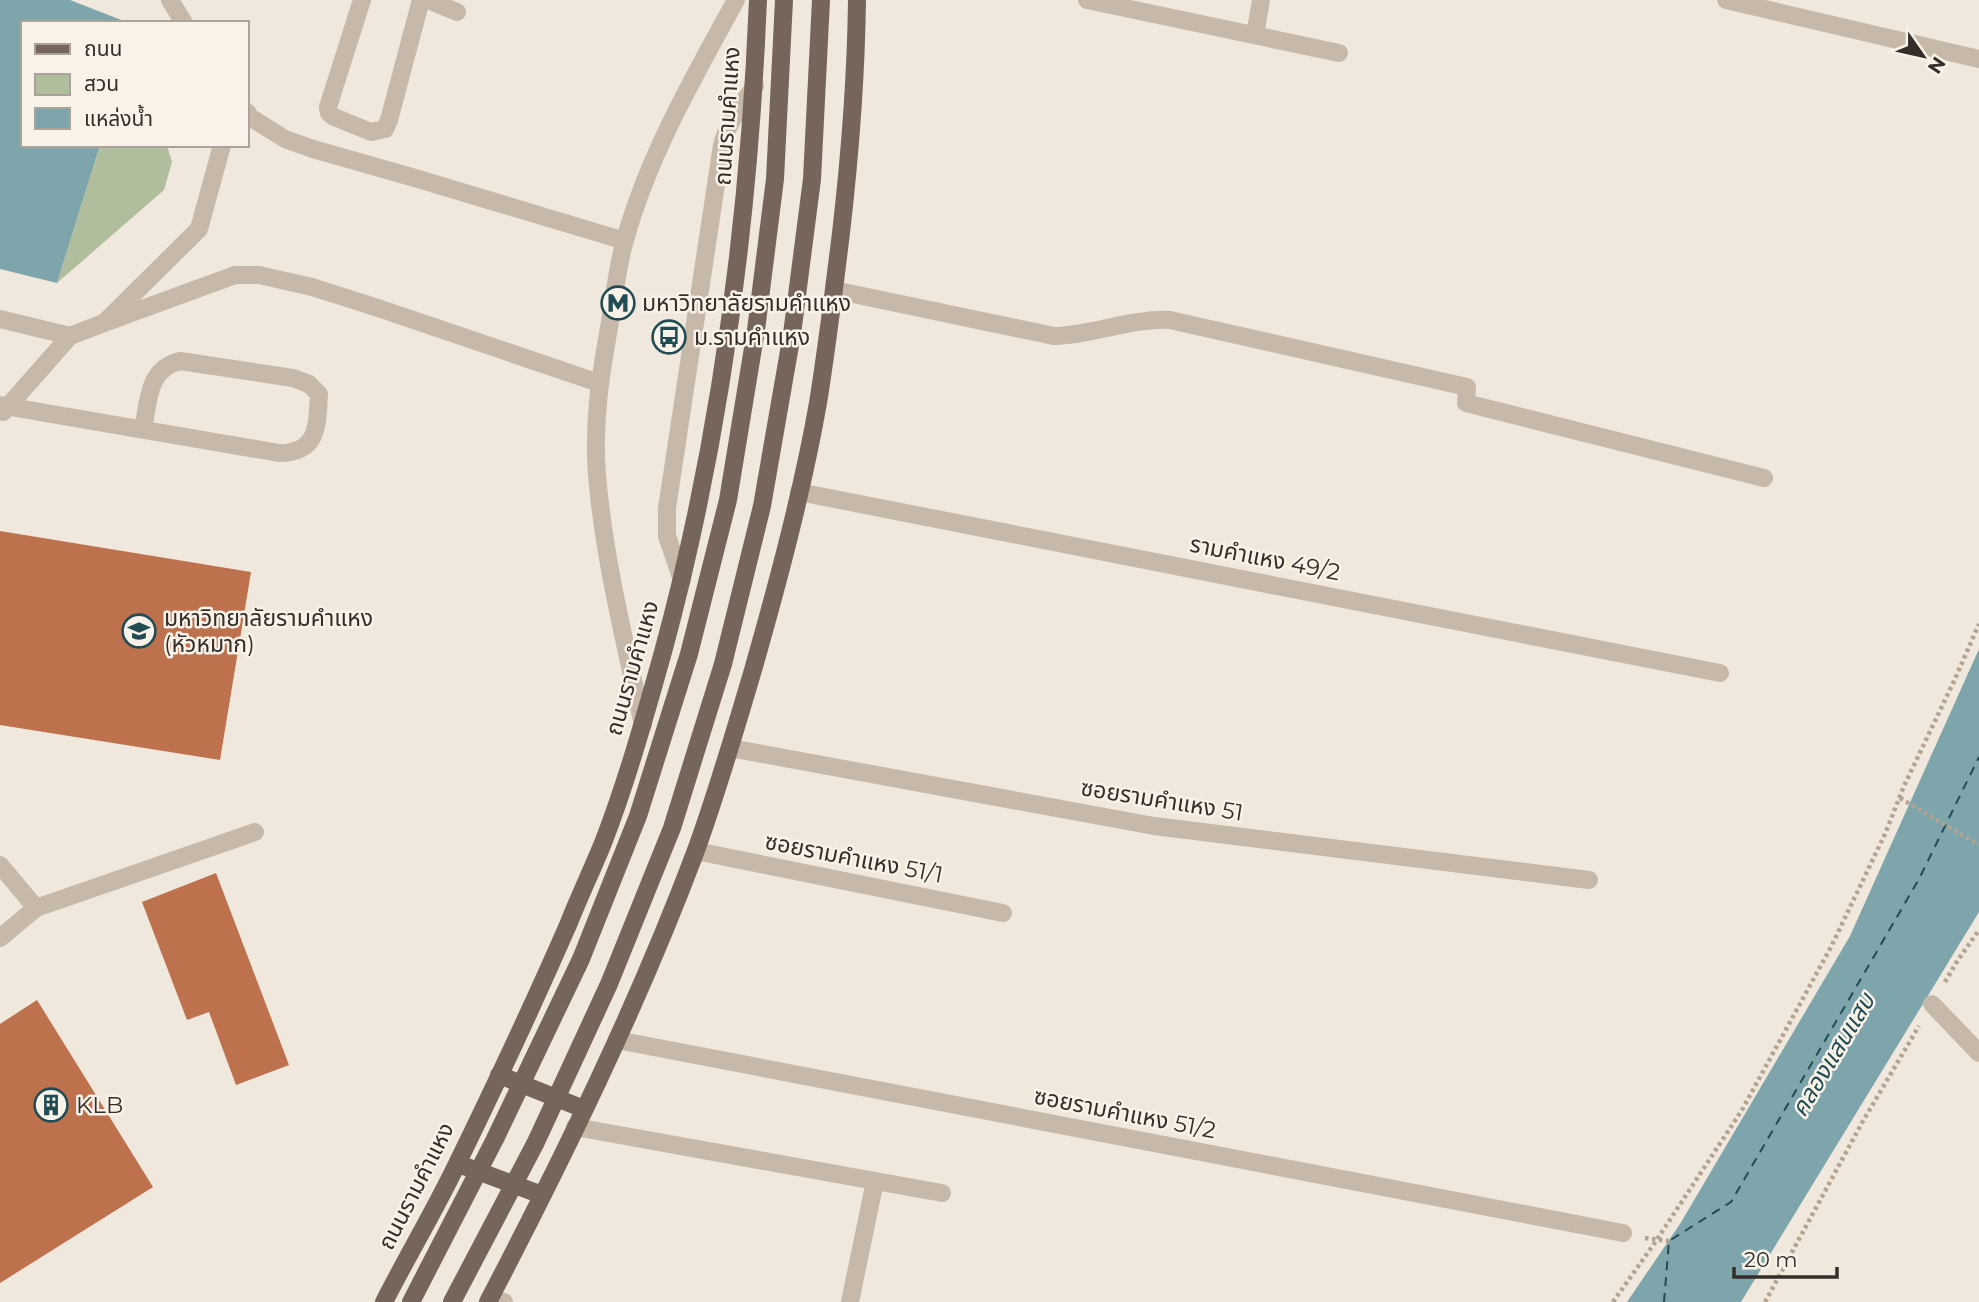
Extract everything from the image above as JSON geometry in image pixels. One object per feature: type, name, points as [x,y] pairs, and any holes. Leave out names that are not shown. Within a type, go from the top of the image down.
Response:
[{"type":"main road","name":"ถนนรามคำแหง","points":[[384,1302],[457,1164],[533,1005],[603,842],[643,724],[682,580],[721,390],[745,201],[755,86],[758,0]]},
{"type":"main road","points":[[411,1302],[495,1139],[581,959],[638,816],[689,654],[728,500],[756,330],[775,179],[784,0]]},
{"type":"main road","points":[[452,1302],[536,1142],[609,984],[672,828],[723,664],[762,506],[792,334],[812,179],[821,0]]},
{"type":"main road","points":[[494,1301],[659,945],[696,851],[768,618],[817,404],[834,290],[849,159],[856,0]]},
{"type":"main road","points":[[499,1075],[584,1109]]},
{"type":"main road","points":[[457,1164],[542,1195]]},
{"type":"street","points":[[170,0],[183,21]]},
{"type":"street","points":[[362,0],[328,107],[329,113],[334,117],[371,132],[385,129],[389,120],[421,0]]},
{"type":"street","points":[[428,0],[457,12]]},
{"type":"street","points":[[643,724],[602,521],[597,474],[599,383],[625,241],[636,206],[668,129],[736,0]]},
{"type":"street","points":[[1087,0],[1339,53]]},
{"type":"street","points":[[1255,35],[1261,0]]},
{"type":"street","points":[[1726,0],[1979,59]]},
{"type":"street","points":[[682,580],[667,536],[669,495],[724,135],[735,113],[755,86]]},
{"type":"street","points":[[248,114],[285,139],[313,149],[625,241]]},
{"type":"street","points":[[104,323],[199,229],[221,147]]},
{"type":"street","points":[[3,409],[70,336],[234,275],[259,275],[285,280],[362,303],[599,383]]},
{"type":"street","points":[[834,290],[1054,336],[1075,335],[1151,319],[1170,320],[1467,387],[1466,403],[1764,478]]},
{"type":"street","points":[[0,319],[70,336]]},
{"type":"street","points":[[3,409],[290,453],[302,448],[317,430],[319,394],[309,384],[293,377],[180,361],[167,364],[154,380],[143,429]]},
{"type":"street","name":"รามคำแหง 49/2","points":[[799,492],[1720,673]]},
{"type":"street","name":"ซอยรามคำแหง 51","points":[[730,748],[1154,827],[1589,880]]},
{"type":"street","points":[[0,938],[36,908],[255,832]]},
{"type":"street","name":"ซอยรามคำแหง 51/1","points":[[696,851],[1003,914]]},
{"type":"street","points":[[0,865],[36,908]]},
{"type":"street","points":[[1932,1004],[1979,1053]]},
{"type":"street","name":"ซอยรามคำแหง 51/2","points":[[617,1040],[1623,1233]]},
{"type":"street","points":[[575,1127],[942,1193]]},
{"type":"street","points":[[850,1302],[875,1181]]},
{"type":"path","points":[[1613,1302],[1742,1110],[1832,947],[1979,624]]},
{"type":"path","points":[[1899,798],[1979,845]]},
{"type":"path","points":[[1765,1302],[1863,1121],[1958,960],[1979,930]]},
{"type":"path","points":[[1656,1241],[1669,1241]]},
{"type":"green space","points":[[99,147],[168,147],[172,162],[164,190],[57,283]]},
{"type":"water","points":[[0,0],[70,0],[124,21],[21,21],[21,147],[99,147],[57,283],[0,269]]},
{"type":"water","name":"คลองแสนแสบ","points":[[1979,649],[1979,912],[1741,1302],[1627,1302],[1680,1224],[1850,936]]},
{"type":"building","points":[[0,531],[251,572],[220,760],[0,725]]},
{"type":"building","points":[[216,873],[289,1065],[236,1085],[209,1012],[187,1020],[142,902]]},
{"type":"building","name":"KLB","points":[[37,1000],[153,1187],[0,1283],[0,1024]]},
{"type":"ferry route","points":[[1664,1302],[1669,1241],[1731,1202],[1919,879],[1979,757]]},
{"type":"place","name":"มหาวิทยาลัยรามคำแหง","points":[[618,303]]},
{"type":"place","name":"ม.รามคำแหง","points":[[669,337]]},
{"type":"place","name":"มหาวิทยาลัยรามคำแหง (หัวหมาก)","points":[[139,631]]},
{"type":"place","name":"KLB","points":[[51,1105]]}]
